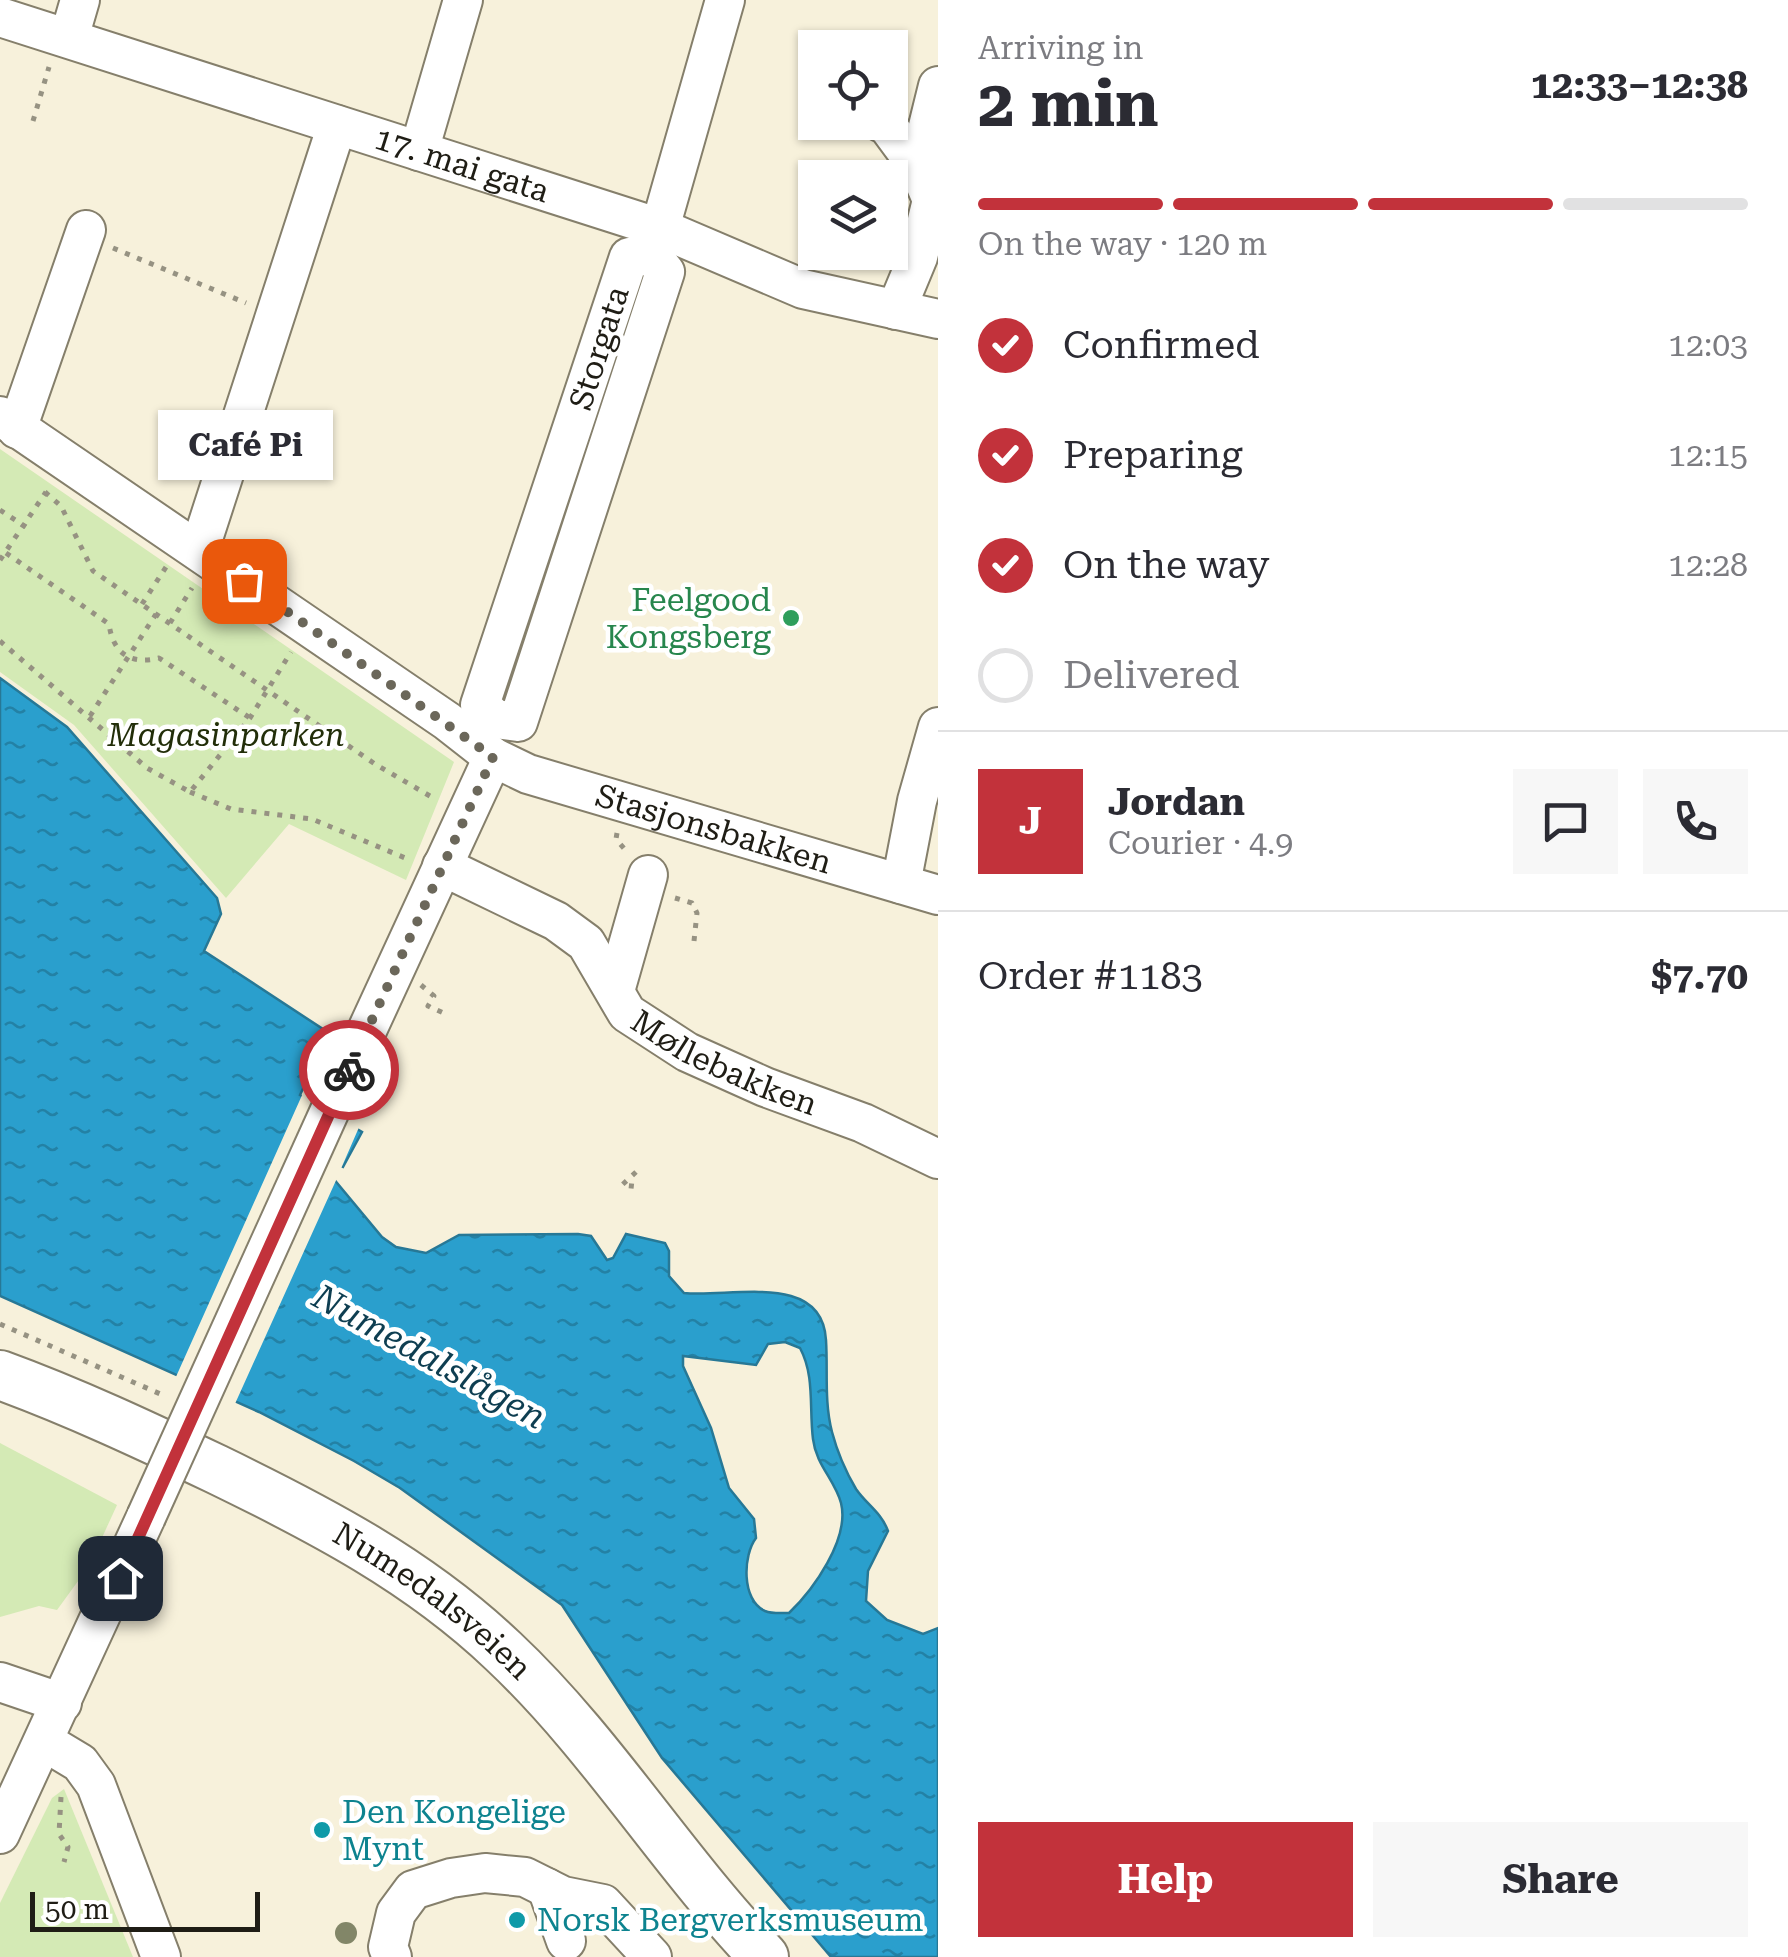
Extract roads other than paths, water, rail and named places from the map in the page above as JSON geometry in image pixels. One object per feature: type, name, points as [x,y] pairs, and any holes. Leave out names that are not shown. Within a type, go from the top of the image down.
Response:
[{"type":"main road","name":"Numedalsveien","points":[[0,1375],[112,1419],[269,1495],[353,1539],[450,1604],[514,1661],[586,1740],[721,1912],[764,1957]]},
{"type":"street","points":[[63,36],[80,0]]},
{"type":"street","name":"Storgata","points":[[655,241],[630,257],[480,705],[495,719],[518,722],[665,272],[655,241],[725,0]]},
{"type":"street","points":[[419,151],[456,6]]},
{"type":"street","name":"17. mai gata","points":[[0,18],[419,151],[655,241],[803,290],[919,314]]},
{"type":"street","points":[[918,167],[938,86]]},
{"type":"street","points":[[189,564],[337,125]]},
{"type":"street","points":[[898,140],[918,167],[932,200],[918,257],[919,314]]},
{"type":"street","points":[[8,422],[86,230]]},
{"type":"street","name":"Stasjonsbakken","points":[[8,422],[189,564],[308,625],[493,757],[528,774],[938,895]]},
{"type":"street","points":[[902,884],[916,801],[937,734]]},
{"type":"street","points":[[0,1834],[332,1106],[427,864],[493,757]]},
{"type":"street","name":"Møllebakken","points":[[427,864],[556,921],[586,942],[627,1012],[677,1062],[738,1060],[934,1143]]},
{"type":"street","points":[[615,991],[659,886]]},
{"type":"street","points":[[0,1682],[62,1703]]},
{"type":"street","points":[[45,1742],[80,1763],[96,1786],[161,1957]]},
{"type":"street","points":[[392,1957],[388,1946],[396,1912],[413,1890],[451,1878],[485,1874],[525,1876],[547,1888],[603,1904],[652,1957]]},
{"type":"street","points":[[547,1888],[566,1941]]},
{"type":"water","name":"Numedalslågen","points":[[0,678],[67,727],[217,898],[221,914],[204,951],[329,1033],[300,1095],[362,1132],[343,1167],[313,1154],[382,1237],[396,1247],[426,1253],[459,1235],[578,1234],[591,1236],[607,1260],[613,1258],[626,1234],[665,1243],[669,1251],[669,1276],[684,1293],[771,1292],[809,1304],[821,1318],[834,1439],[856,1489],[888,1531],[868,1571],[866,1601],[887,1620],[923,1634],[938,1628],[938,1957],[831,1957],[662,1758],[562,1605],[400,1488],[259,1412],[0,1296]],"holes":[[[785,1342],[800,1348],[810,1381],[815,1448],[838,1495],[842,1517],[835,1548],[809,1591],[789,1613],[774,1613],[757,1605],[748,1588],[747,1566],[756,1538],[754,1519],[729,1488],[711,1428],[683,1366],[683,1356],[756,1365],[768,1344]]]},
{"type":"place","name":"Café Pi","points":[[244,581]]},
{"type":"place","name":"Feelgood Kongsberg","points":[[791,618]]},
{"type":"place","name":"Den Kongelige Mynt","points":[[322,1830]]},
{"type":"place","name":"Norsk Bergverksmuseum","points":[[517,1920]]},
{"type":"park label","name":"Magasinparken","points":[[226,735]]}]
